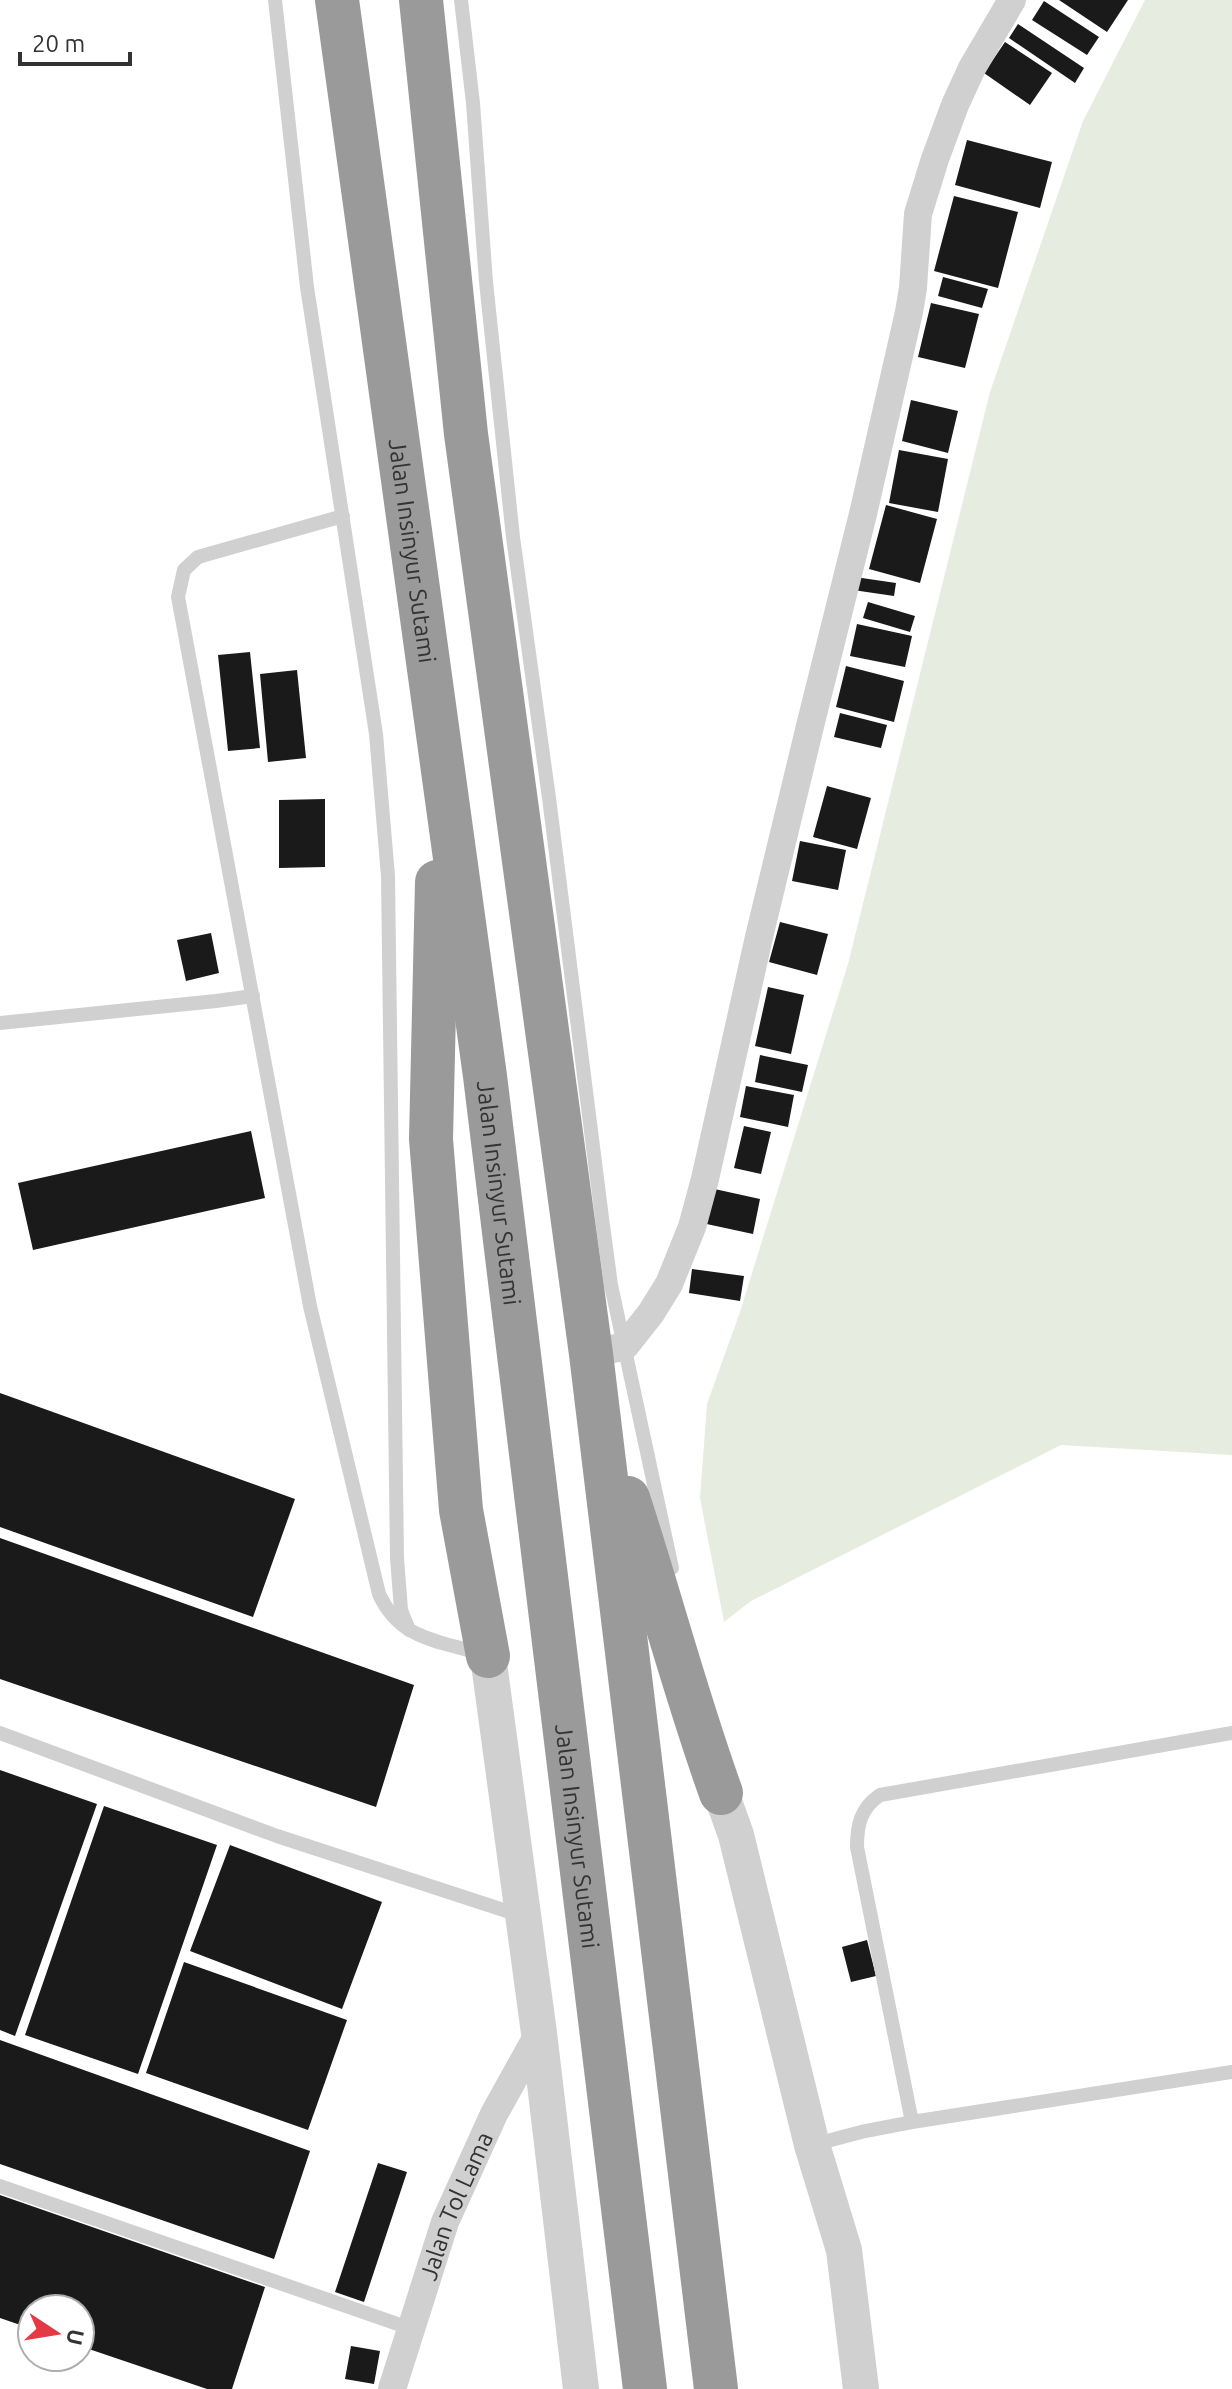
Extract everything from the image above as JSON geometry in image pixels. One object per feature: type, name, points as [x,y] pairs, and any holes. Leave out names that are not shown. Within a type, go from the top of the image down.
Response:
[{"type":"highway","name":"Jalan Insinyur Sutami","points":[[337,0],[487,1092],[645,2389]]},
{"type":"highway","points":[[421,0],[466,434],[608,1350],[598,1409],[716,2389]]},
{"type":"highway","points":[[441,744],[431,1139],[461,1510],[488,1656]]},
{"type":"highway","points":[[598,1409],[655,1580],[696,1725],[721,1793]]},
{"type":"street","points":[[608,1350],[661,1297],[692,1227],[909,312],[920,205],[955,105],[972,68],[1012,0]]},
{"type":"street","points":[[488,1656],[539,2033],[581,2389]]},
{"type":"street","points":[[721,1793],[736,1835],[812,2145],[844,2250],[861,2389]]},
{"type":"street","name":"Jalan Tol Lama","points":[[392,2389],[445,2222],[494,2114],[539,2033]]},
{"type":"lane","points":[[275,0],[307,287],[376,734],[388,876],[397,1558],[401,1610],[409,1630]]},
{"type":"lane","points":[[461,0],[513,537],[609,1272],[608,1350],[676,1590]]},
{"type":"lane","points":[[343,516],[198,557],[184,570],[178,597],[310,1306],[379,1594],[394,1619],[409,1630],[488,1656]]},
{"type":"lane","points":[[0,1023],[253,996]]},
{"type":"lane","points":[[690,1650],[721,1793]]},
{"type":"lane","points":[[0,1733],[277,1836],[522,1916]]},
{"type":"lane","points":[[912,2122],[857,1847],[857,1829],[868,1803],[880,1795],[1232,1733]]},
{"type":"lane","points":[[812,2145],[912,2122],[1232,2072]]},
{"type":"lane","points":[[0,2186],[412,2329]]},
{"type":"shaded area","points":[[1145,0],[1232,0],[1232,1455],[1061,1445],[751,1601],[724,1622],[700,1498],[707,1404],[740,1312],[848,964],[990,392],[1083,121]]},
{"type":"building","points":[[1059,0],[1128,0],[1107,32]]},
{"type":"building","points":[[1044,1],[1099,37],[1087,55],[1032,20]]},
{"type":"building","points":[[1018,24],[1084,68],[1075,83],[1009,38]]},
{"type":"building","points":[[1005,42],[1052,73],[1030,105],[984,73]]},
{"type":"building","points":[[967,140],[1052,162],[1040,208],[955,185]]},
{"type":"building","points":[[954,196],[1018,212],[998,288],[934,271]]},
{"type":"building","points":[[943,277],[988,289],[982,308],[938,296]]},
{"type":"building","points":[[931,303],[979,314],[965,368],[918,357]]},
{"type":"building","points":[[911,400],[958,411],[948,453],[902,441]]},
{"type":"building","points":[[899,450],[948,459],[938,512],[889,503]]},
{"type":"building","points":[[886,505],[937,519],[920,583],[869,569]]},
{"type":"building","points":[[855,577],[896,583],[894,596],[853,590]]},
{"type":"building","points":[[868,602],[915,616],[910,632],[863,618]]},
{"type":"building","points":[[857,624],[912,636],[905,667],[850,656]]},
{"type":"building","points":[[250,652],[260,748],[228,751],[218,655]]},
{"type":"building","points":[[846,666],[904,681],[894,722],[836,707]]},
{"type":"building","points":[[297,670],[306,758],[268,762],[260,674]]},
{"type":"building","points":[[840,713],[887,725],[881,748],[834,737]]},
{"type":"building","points":[[827,786],[871,798],[857,849],[813,837]]},
{"type":"building","points":[[325,799],[325,867],[279,868],[279,800]]},
{"type":"building","points":[[800,841],[846,850],[838,890],[792,881]]},
{"type":"building","points":[[780,922],[828,934],[817,975],[769,962]]},
{"type":"building","points":[[211,933],[219,973],[186,981],[177,940]]},
{"type":"building","points":[[768,987],[804,995],[791,1054],[755,1046]]},
{"type":"building","points":[[760,1055],[808,1065],[802,1092],[755,1082]]},
{"type":"building","points":[[746,1086],[794,1095],[788,1127],[740,1117]]},
{"type":"building","points":[[744,1126],[771,1132],[761,1174],[734,1168]]},
{"type":"building","points":[[251,1131],[265,1198],[33,1250],[18,1183]]},
{"type":"building","points":[[710,1188],[760,1199],[753,1234],[702,1223]]},
{"type":"building","points":[[692,1269],[744,1276],[740,1301],[689,1293]]},
{"type":"building","points":[[0,1393],[295,1499],[253,1617],[0,1527]]},
{"type":"building","points":[[0,1538],[414,1685],[376,1807],[0,1679]]},
{"type":"building","points":[[0,1770],[97,1804],[15,2036],[0,2030]]},
{"type":"building","points":[[104,1806],[217,1845],[138,2074],[25,2035]]},
{"type":"building","points":[[230,1845],[382,1902],[342,2009],[190,1951]]},
{"type":"building","points":[[867,1940],[876,1976],[851,1982],[842,1947]]},
{"type":"building","points":[[184,1962],[347,2020],[308,2130],[146,2073]]},
{"type":"building","points":[[0,2040],[310,2151],[274,2259],[0,2164]]},
{"type":"building","points":[[378,2163],[407,2172],[364,2302],[335,2292]]},
{"type":"building","points":[[0,2195],[265,2287],[232,2389],[207,2389],[96,2351],[96,2293],[16,2293],[16,2324],[0,2318]]},
{"type":"building","points":[[351,2346],[380,2351],[374,2384],[345,2379]]}]
